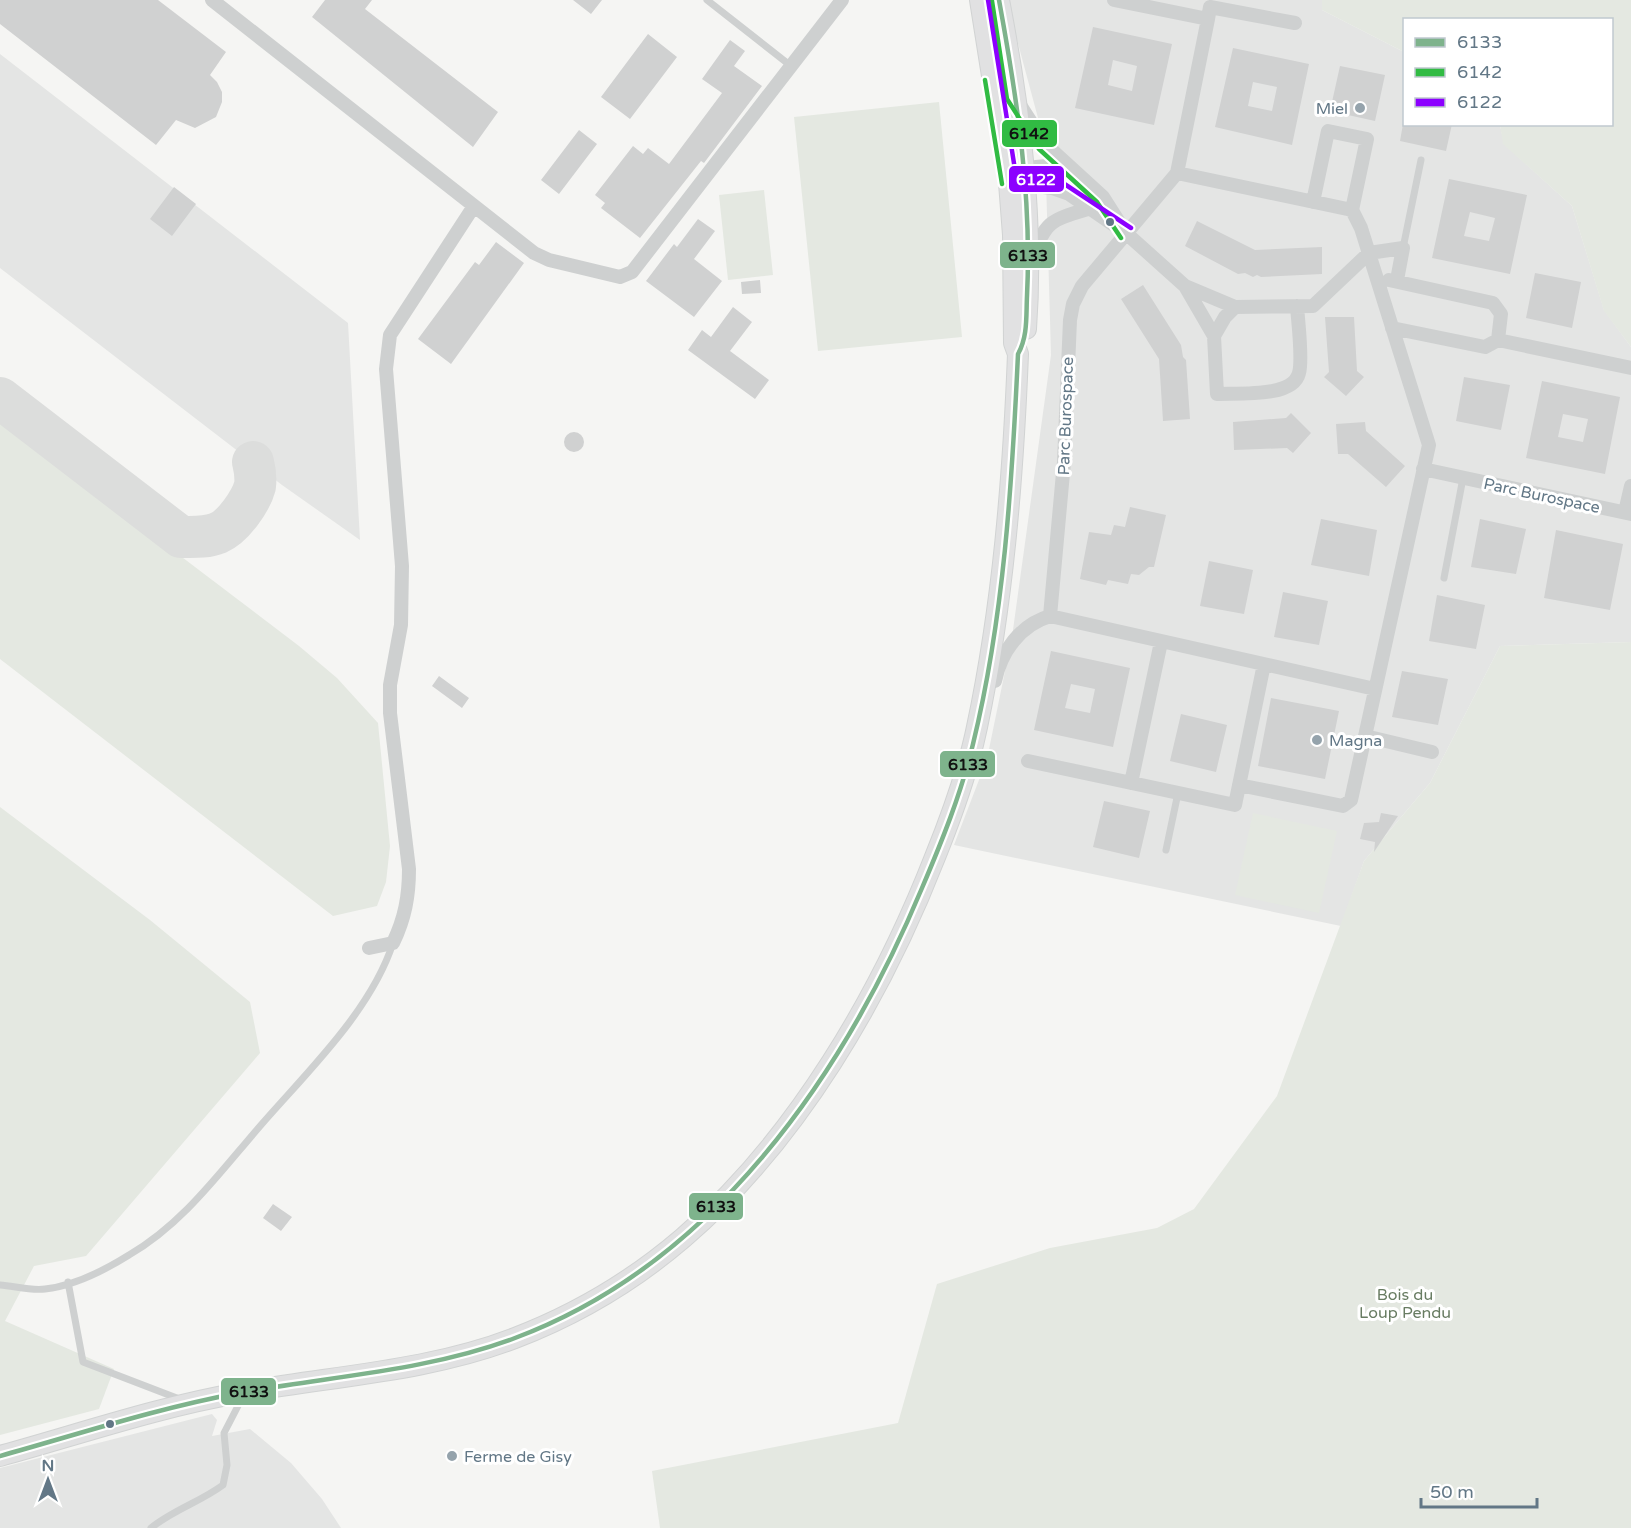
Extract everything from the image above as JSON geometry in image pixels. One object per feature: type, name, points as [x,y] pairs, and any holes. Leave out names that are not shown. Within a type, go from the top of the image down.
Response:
[{"type":"street","points":[[212,0],[534,253],[549,260],[620,277],[632,272],[842,0]]},
{"type":"street","points":[[0,1456],[103,1425],[190,1403],[239,1399],[427,1363],[489,1348],[574,1312],[681,1240],[768,1151],[843,1046],[898,948],[943,838],[962,783],[977,729],[1005,555],[1014,459],[1018,354],[1014,344],[1013,235],[1019,180],[980,0]]},
{"type":"street","points":[[999,0],[1014,96],[1019,180],[1029,264],[1025,344],[1018,354]]},
{"type":"street","points":[[1114,0],[1181,7],[1208,19],[1210,7],[1295,23]]},
{"type":"street","name":"Parc Burospace","points":[[1050,616],[1064,462],[1070,320],[1073,304],[1082,286],[1177,173],[1208,19]]},
{"type":"street","points":[[1014,96],[1039,136],[1103,197],[1127,234]]},
{"type":"street","points":[[1313,202],[1328,131],[1367,139],[1352,210]]},
{"type":"street","points":[[1019,180],[1042,166],[1067,164]]},
{"type":"street","points":[[1177,173],[1352,210],[1358,219],[1429,445],[1351,800],[1343,806],[1239,785]]},
{"type":"street","points":[[1019,180],[1060,190],[1127,234],[1185,286],[1214,336],[1217,394],[1283,390],[1294,383],[1299,373],[1297,306]]},
{"type":"street","points":[[369,948],[393,943],[407,908],[409,869],[390,713],[390,685],[401,624],[402,566],[386,369],[390,335],[474,206]]},
{"type":"street","points":[[1029,264],[1044,229],[1050,223],[1088,208]]},
{"type":"street","points":[[1185,286],[1235,307],[1297,306],[1319,302],[1369,253],[1403,248],[1397,280]]},
{"type":"street","points":[[1377,280],[1397,280],[1493,303],[1501,314],[1498,340]]},
{"type":"street","points":[[1214,336],[1225,317],[1235,307]]},
{"type":"street","points":[[1392,328],[1485,347],[1498,340],[1631,368]]},
{"type":"street","name":"Parc Burospace","points":[[1424,469],[1628,513],[1631,486]]},
{"type":"street","points":[[962,783],[982,737],[999,663],[1024,630],[1039,619],[1050,616],[1375,689]]},
{"type":"street","points":[[1131,783],[1161,642]]},
{"type":"street","points":[[1028,761],[1235,805],[1264,664]]},
{"type":"street","points":[[1365,736],[1432,752]]},
{"type":"lane","points":[[707,0],[791,66]]},
{"type":"lane","points":[[1403,248],[1421,160]]},
{"type":"lane","points":[[1444,578],[1463,478]]},
{"type":"lane","points":[[1166,850],[1178,793]]},
{"type":"lane","points":[[0,1285],[45,1289],[88,1276],[130,1255],[179,1219],[351,1019],[390,954],[393,943]]},
{"type":"lane","points":[[68,1282],[83,1362],[190,1403]]},
{"type":"lane","points":[[151,1528],[164,1517],[223,1485],[227,1464],[224,1433],[239,1399]]},
{"type":"shaded area","points":[[1009,0],[1322,0],[1322,10],[1403,51],[1403,126],[1500,126],[1504,144],[1572,206],[1604,310],[1631,347],[1631,642],[1500,646],[1430,783],[1364,861],[1341,926],[954,845],[987,759],[1012,637],[1051,355],[1045,144],[1016,36]]},
{"type":"shaded area","points":[[0,54],[348,323],[360,540],[282,485],[0,268]]},
{"type":"shaded area","points":[[212,1414],[217,1420],[212,1436],[250,1429],[291,1463],[322,1499],[341,1528],[0,1528],[0,1468]]},
{"type":"green space","points":[[1322,0],[1631,0],[1631,347],[1604,311],[1572,206],[1503,144],[1500,126],[1613,126],[1613,18],[1403,18],[1403,51],[1322,10]]},
{"type":"green space","points":[[939,102],[962,337],[818,351],[794,117]]},
{"type":"green space","points":[[764,190],[773,275],[728,280],[719,195]]},
{"type":"green space","points":[[0,419],[299,646],[337,678],[378,723],[390,846],[386,882],[377,906],[333,916],[0,659]]},
{"type":"green space","name":"Bois du Loup Pendu","points":[[1631,642],[1631,1528],[660,1528],[652,1471],[898,1423],[937,1284],[1050,1248],[1157,1228],[1194,1209],[1277,1096],[1364,861],[1430,783],[1500,646]]},
{"type":"green space","points":[[0,807],[150,920],[250,1002],[260,1053],[86,1256],[34,1266],[5,1321],[114,1369],[99,1409],[0,1435]]},
{"type":"green space","points":[[1253,813],[1337,831],[1319,913],[1235,895]]},
{"type":"building","points":[[0,0],[158,0],[226,52],[210,75],[222,92],[222,102],[216,117],[195,128],[176,120],[156,145],[0,24]]},
{"type":"building","points":[[325,0],[372,0],[365,9],[498,112],[473,147],[312,17]]},
{"type":"building","points":[[573,0],[602,0],[591,14]]},
{"type":"building","points":[[1093,27],[1172,44],[1154,125],[1075,108]],"holes":[[[1113,60],[1137,66],[1132,91],[1108,85]]]},
{"type":"building","points":[[648,34],[677,57],[630,119],[601,97]]},
{"type":"building","points":[[730,40],[745,51],[734,66],[762,86],[704,163],[701,161],[640,238],[601,208],[605,203],[595,195],[633,146],[643,154],[648,148],[669,164],[722,93],[702,79]]},
{"type":"building","points":[[1233,48],[1309,64],[1292,145],[1215,127]],"holes":[[[1253,82],[1277,87],[1272,111],[1248,106]]]},
{"type":"building","points":[[1340,66],[1385,75],[1375,121],[1330,111]]},
{"type":"building","points":[[1403,124],[1403,126],[1452,126],[1446,151],[1400,141]]},
{"type":"building","points":[[579,130],[597,144],[559,194],[541,180]]},
{"type":"building","points":[[1449,179],[1527,195],[1510,274],[1432,258]],"holes":[[[1470,212],[1495,218],[1489,241],[1464,236]]]},
{"type":"building","points":[[174,187],[196,204],[172,236],[150,219]]},
{"type":"building","points":[[698,219],[715,231],[694,259],[722,281],[694,317],[646,281],[674,244],[677,247]]},
{"type":"building","points":[[1197,221],[1255,250],[1322,247],[1322,274],[1261,277],[1257,275],[1253,277],[1245,273],[1238,274],[1185,246]]},
{"type":"building","points":[[496,242],[524,263],[451,364],[418,339],[475,262],[479,265]]},
{"type":"building","points":[[1535,273],[1581,282],[1572,328],[1526,318]]},
{"type":"building","points":[[760,280],[761,293],[742,294],[741,282]]},
{"type":"building","points":[[1143,285],[1181,345],[1183,357],[1186,360],[1190,419],[1163,421],[1159,359],[1121,299]]},
{"type":"building","points":[[733,307],[752,322],[730,351],[769,380],[755,399],[688,350],[702,330],[711,337]]},
{"type":"building","points":[[1325,317],[1354,317],[1357,371],[1364,377],[1346,396],[1324,377],[1329,372]]},
{"type":"building","points":[[1464,377],[1510,385],[1501,430],[1456,421]]},
{"type":"building","points":[[1542,381],[1620,397],[1605,474],[1526,458]],"holes":[[[1563,414],[1588,419],[1583,442],[1558,437]]]},
{"type":"building","points":[[1291,413],[1311,433],[1293,453],[1287,448],[1234,450],[1233,422],[1286,418]]},
{"type":"building","points":[[1365,422],[1366,431],[1405,466],[1386,487],[1348,454],[1338,454],[1336,424]]},
{"type":"building","points":[[574,432],[581,435],[584,442],[581,449],[574,452],[567,449],[564,442],[567,435]]},
{"type":"building","points":[[1130,507],[1166,515],[1154,567],[1149,567],[1139,575],[1131,574],[1128,584],[1108,580],[1106,585],[1080,579],[1089,532],[1111,535],[1114,525],[1125,527]]},
{"type":"building","points":[[1321,519],[1377,530],[1369,576],[1311,565]]},
{"type":"building","points":[[1480,519],[1526,529],[1516,574],[1471,567]]},
{"type":"building","points":[[1556,530],[1623,544],[1610,610],[1544,598]]},
{"type":"building","points":[[1209,561],[1253,570],[1244,614],[1200,606]]},
{"type":"building","points":[[1283,592],[1328,601],[1319,645],[1274,637]]},
{"type":"building","points":[[1437,595],[1485,605],[1476,649],[1429,641]]},
{"type":"building","points":[[1051,651],[1130,668],[1113,747],[1034,730]],"holes":[[[1071,684],[1095,689],[1090,713],[1065,708]]]},
{"type":"building","points":[[1402,671],[1448,679],[1438,725],[1392,717]]},
{"type":"building","points":[[439,676],[469,698],[462,708],[432,686]]},
{"type":"building","name":"Magna","points":[[1271,698],[1339,711],[1325,779],[1258,766]]},
{"type":"building","points":[[1181,714],[1227,725],[1216,772],[1170,761]]},
{"type":"building","points":[[1104,801],[1150,811],[1139,858],[1093,847]]},
{"type":"building","points":[[1381,813],[1398,816],[1374,852],[1375,842],[1360,839],[1364,823],[1379,822]]},
{"type":"building","points":[[273,1204],[292,1217],[281,1231],[263,1218]]},
{"type":"taxiway","points":[[0,398],[181,537],[213,535],[230,525],[253,492],[255,486],[253,462]]},
{"type":"transit line","name":"6122","points":[[988,0],[1016,176],[1063,183],[1131,228]]},
{"type":"transit line","name":"6133","points":[[0,1456],[209,1399],[379,1372],[448,1358],[515,1338],[586,1305],[651,1263],[710,1213],[763,1156],[811,1094],[853,1028],[890,959],[922,888],[957,799],[984,696],[1005,550],[1018,354],[1026,326],[1028,259],[1022,147],[999,0]]},
{"type":"transit line","name":"6142","points":[[992,1],[1007,99],[1039,149],[1097,202],[1121,238]]},
{"type":"transit line","name":"6142","points":[[985,80],[1002,184]]},
{"type":"place","name":"Miel","points":[[1360,108]]},
{"type":"place","name":"Magna","points":[[1317,740]]},
{"type":"place","name":"Ferme de Gisy","points":[[452,1456]]}]
